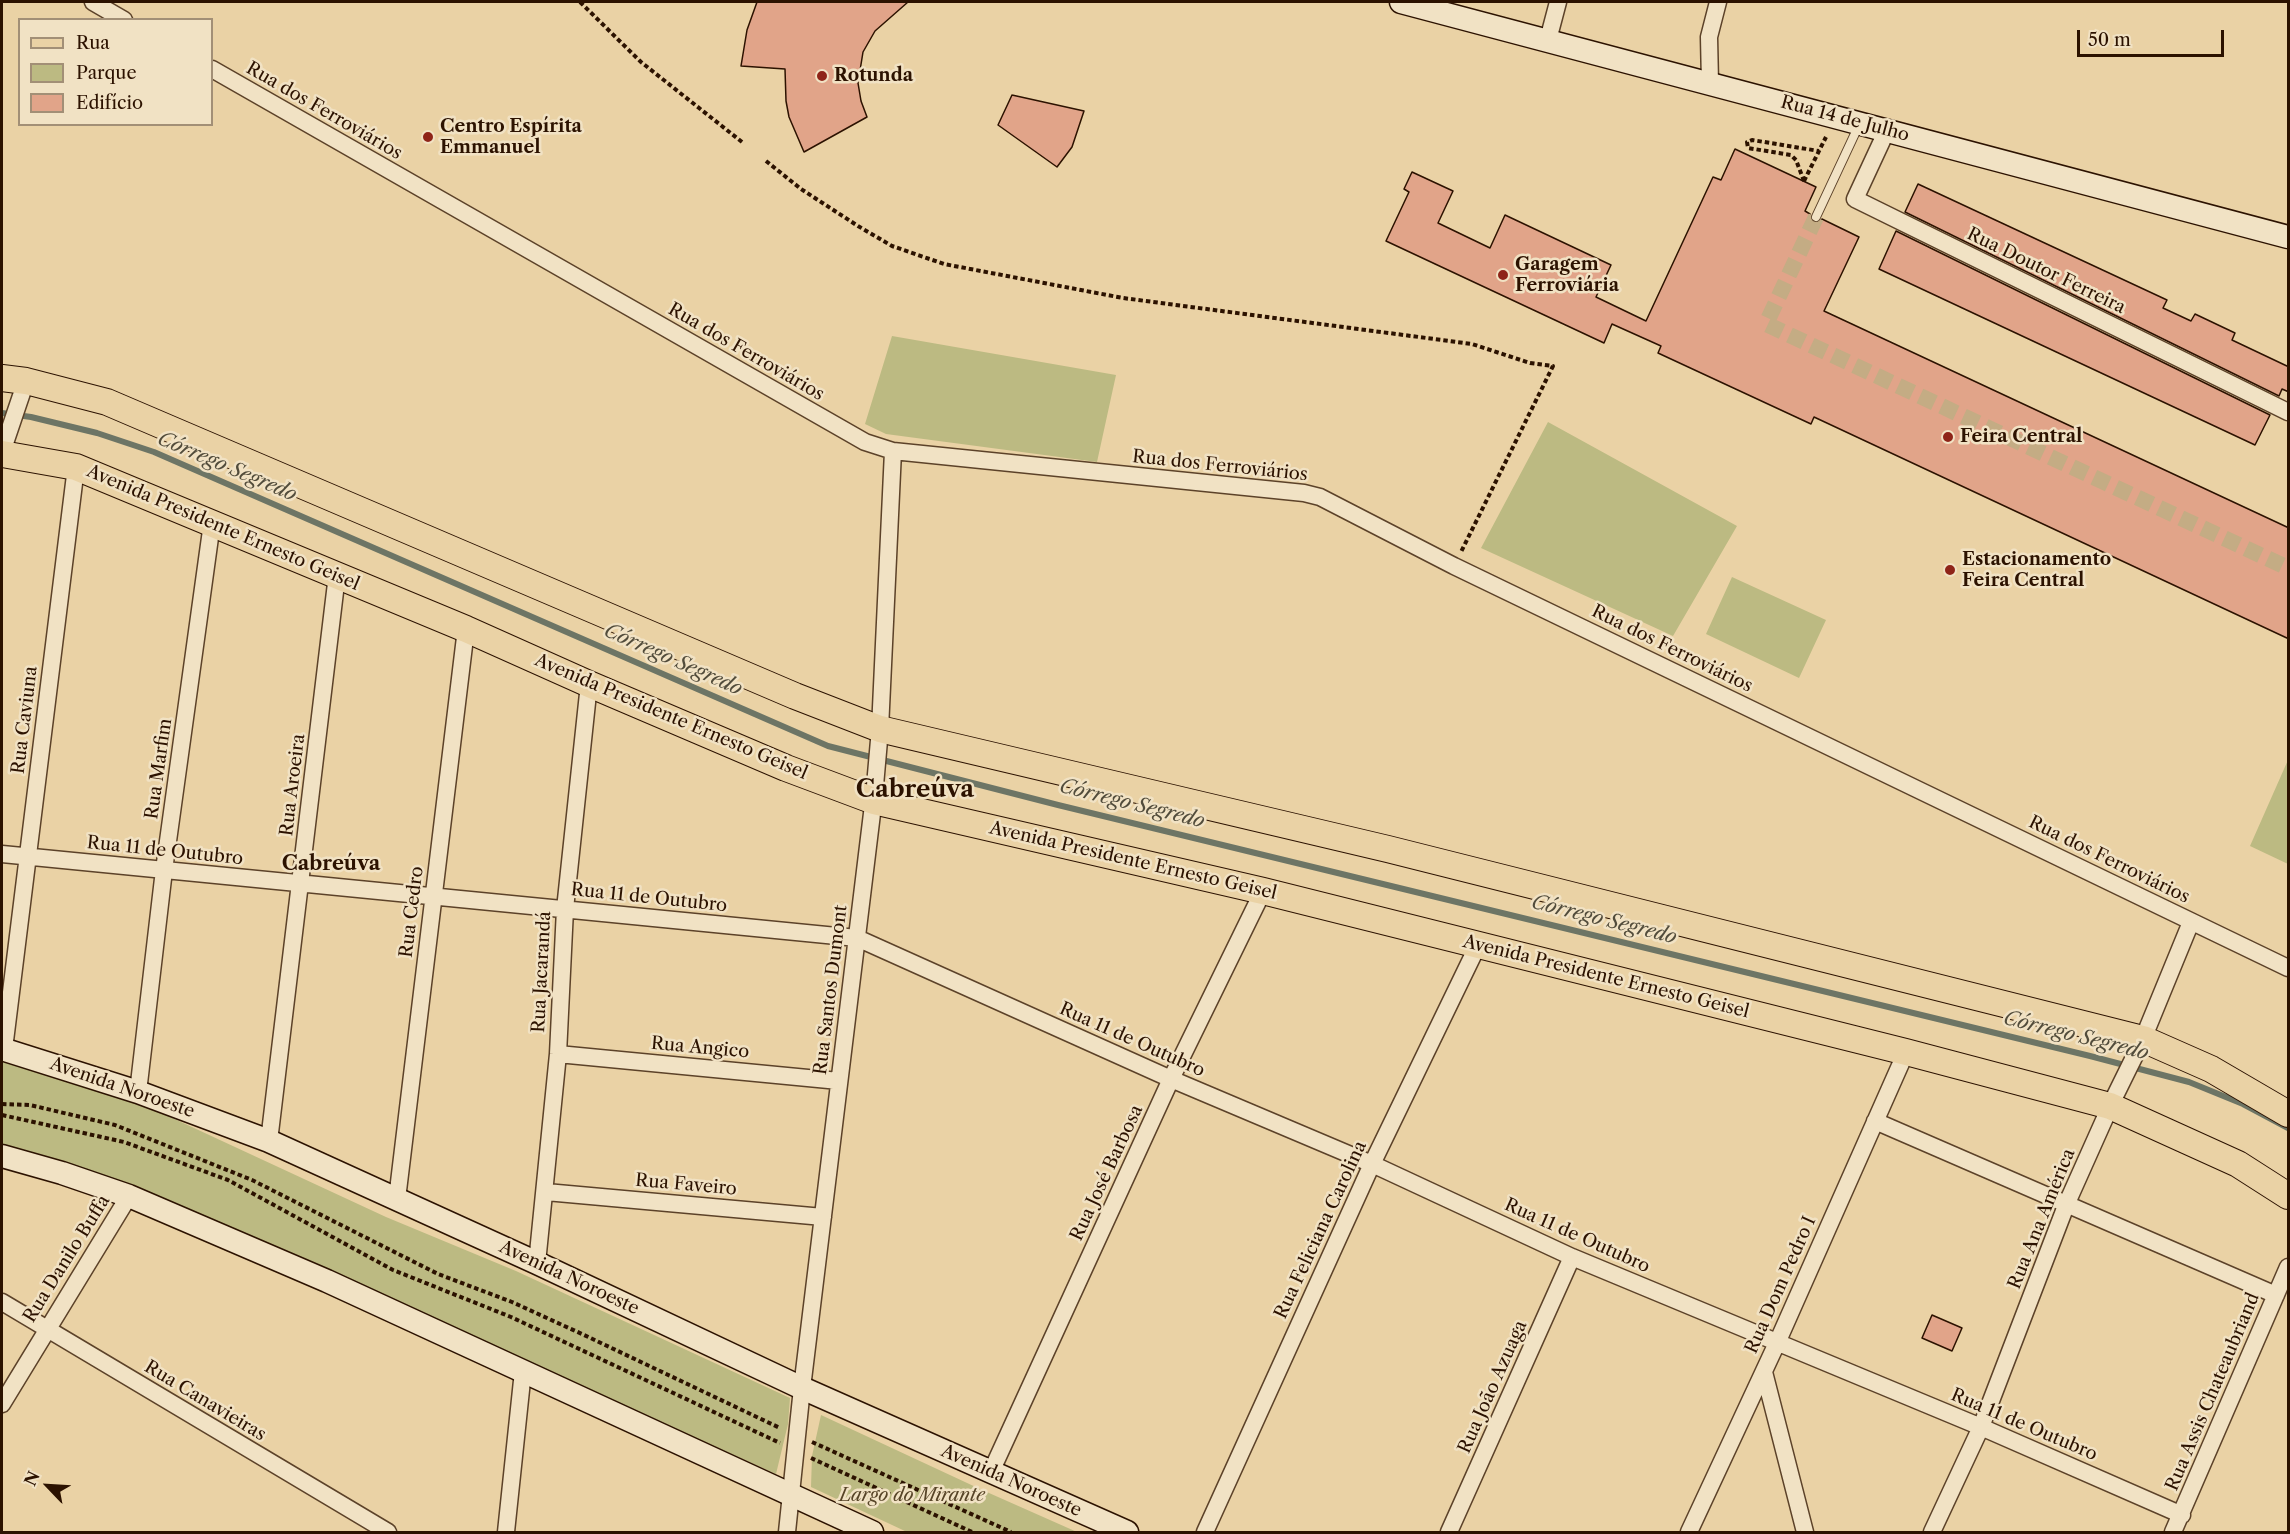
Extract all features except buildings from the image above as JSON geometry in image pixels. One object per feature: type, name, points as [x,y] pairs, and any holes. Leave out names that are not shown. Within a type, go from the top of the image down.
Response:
[{"type":"main road","name":"Rua 14 de Julho","points":[[1401,2],[2289,237]]},
{"type":"main road","points":[[17,383],[107,402],[880,732],[1388,849],[2142,1040],[2211,1069],[2289,1114]]},
{"type":"main road","name":"Avenida Presidente Ernesto Geisel","points":[[2,452],[76,467],[466,629],[786,768],[874,799],[1263,891],[2112,1103],[2238,1164],[2289,1196]]},
{"type":"main road","name":"Avenida Noroeste","points":[[3,1049],[138,1092],[269,1142],[537,1263],[802,1388],[1127,1533]]},
{"type":"main road","points":[[2,1156],[62,1173],[129,1196],[337,1285],[872,1533]]},
{"type":"street","points":[[93,2],[121,18]]},
{"type":"street","points":[[1548,40],[1558,2]]},
{"type":"street","points":[[1710,83],[1709,38],[1718,2]]},
{"type":"street","name":"Rua dos Ferroviários","points":[[213,70],[865,442],[893,451],[1304,493],[1320,497],[1454,566],[2289,968]]},
{"type":"street","name":"Rua Doutor Ferreira","points":[[1887,130],[1855,199],[2289,412]]},
{"type":"street","points":[[2,452],[17,383]]},
{"type":"street","name":"Rua Santos Dumont","points":[[787,1533],[802,1388],[874,799],[880,732],[893,451]]},
{"type":"street","name":"Rua Caviuna","points":[[3,1049],[76,467]]},
{"type":"street","name":"Rua Marfim","points":[[138,1092],[164,870],[212,523]]},
{"type":"street","name":"Rua Aroeira","points":[[269,1142],[337,575]]},
{"type":"street","name":"Rua Cedro","points":[[397,1199],[466,629]]},
{"type":"street","name":"Rua Jacarandá","points":[[537,1263],[546,1192],[558,1054],[565,909],[589,684]]},
{"type":"street","name":"Rua 11 de Outubro","points":[[2,854],[857,938],[1172,1079],[1372,1164],[1572,1257],[1981,1426],[2182,1515]]},
{"type":"street","name":"Rua José Barbosa","points":[[991,1472],[1172,1079],[1263,891]]},
{"type":"street","name":"Rua Ana América","points":[[1932,1533],[1981,1426],[2067,1203],[2142,1040],[2191,922]]},
{"type":"street","name":"Rua Feliciana Carolina","points":[[1205,1533],[1372,1164],[1478,945]]},
{"type":"street","name":"Rua Dom Pedro I","points":[[1689,1533],[1764,1372],[1906,1052]]},
{"type":"street","name":"Rua Angico","points":[[558,1054],[839,1081]]},
{"type":"street","points":[[1875,1121],[2276,1295]]},
{"type":"street","name":"Rua Faveiro","points":[[546,1192],[823,1217]]},
{"type":"street","name":"Rua Danilo Buffa","points":[[2,1404],[129,1196]]},
{"type":"street","name":"Rua João Azuaga","points":[[1449,1533],[1572,1257]]},
{"type":"street","name":"Rua Assis Chateaubriand","points":[[2173,1533],[2289,1267]]},
{"type":"street","name":"Rua Canavieiras","points":[[2,1302],[388,1533]]},
{"type":"street","points":[[506,1533],[523,1371]]},
{"type":"street","points":[[1764,1372],[1805,1533]]},
{"type":"lane","points":[[1816,217],[1860,123]]},
{"type":"path","points":[[580,2],[642,62],[742,142]]},
{"type":"path","points":[[1819,151],[1752,140],[1747,142],[1748,148],[1791,155],[1796,160],[1804,181],[1819,151],[1826,137]]},
{"type":"path","points":[[766,161],[801,189],[892,246],[944,264],[1123,298],[1472,344],[1530,363],[1553,366],[1454,566]]},
{"type":"path","points":[[2,1104],[30,1105],[116,1125],[252,1180],[438,1274],[512,1302],[781,1428]]},
{"type":"path","points":[[2,1115],[124,1142],[228,1180],[393,1269],[511,1317],[972,1533]]},
{"type":"path","points":[[811,1442],[1011,1533]]},
{"type":"green space","points":[[892,336],[1116,375],[1097,462],[886,434],[865,424]]},
{"type":"green space","points":[[1548,422],[1737,526],[1673,636],[1481,548]]},
{"type":"green space","points":[[1732,577],[1826,620],[1799,678],[1706,634]]},
{"type":"green space","points":[[2288,760],[2288,864],[2250,846]]},
{"type":"green space","points":[[2,1059],[125,1096],[386,1217],[516,1271],[790,1398],[788,1424],[776,1474],[135,1187],[67,1163],[2,1145]]},
{"type":"green space","name":"Largo do Mirante","points":[[821,1415],[1077,1532],[907,1532],[811,1487],[812,1456]]},
{"type":"waterway","name":"Córrego Segredo","points":[[2,413],[31,417],[97,433],[154,452],[828,746],[1058,805],[2090,1056],[2189,1082],[2243,1104],[2288,1128]]},
{"type":"tunnel","points":[[1816,217],[1766,324],[2288,568]]},
{"type":"place","name":"Rotunda","points":[[822,76]]},
{"type":"place","name":"Centro Espírita Emmanuel","points":[[428,137]]},
{"type":"place","name":"Garagem Ferroviária","points":[[1503,275]]},
{"type":"place","name":"Feira Central","points":[[1948,437]]},
{"type":"place","name":"Estacionamento Feira Central","points":[[1950,570]]},
{"type":"district","name":"Cabreúva","points":[[915,790]]},
{"type":"district","name":"Cabreúva","points":[[331,864]]}]
